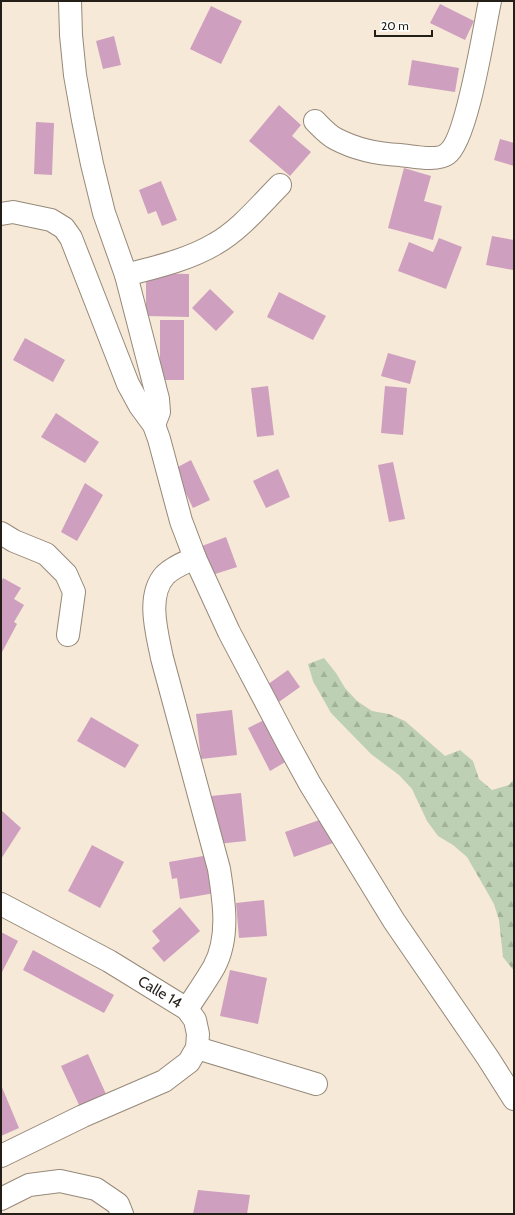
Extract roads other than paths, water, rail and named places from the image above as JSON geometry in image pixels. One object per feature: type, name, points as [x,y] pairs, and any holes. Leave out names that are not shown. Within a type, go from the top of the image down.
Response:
[{"type":"street","points":[[70,1],[71,35],[83,120],[104,213],[126,275],[160,405],[154,425]]},
{"type":"street","points":[[315,121],[334,138],[353,146],[387,154],[439,158],[448,154],[456,145],[466,117],[490,1]]},
{"type":"street","points":[[126,275],[183,259],[216,244],[231,234],[280,185]]},
{"type":"street","points":[[1,214],[13,212],[51,220],[64,228],[72,238],[128,384],[140,406],[154,425],[181,522],[194,558],[245,662],[310,784],[394,921],[484,1051],[514,1099]]},
{"type":"street","points":[[1,533],[14,541],[46,554],[66,574],[74,592],[68,635]]},
{"type":"street","points":[[187,1009],[215,966],[220,951],[224,924],[223,894],[219,870],[162,658],[157,636],[154,600],[156,591],[165,576],[177,567],[194,558]]},
{"type":"street","name":"Calle 14","points":[[1,904],[109,961],[187,1009],[195,1020],[198,1034],[197,1048]]},
{"type":"street","points":[[1,1156],[83,1116],[164,1081],[189,1062],[197,1048],[316,1084]]},
{"type":"street","points":[[1,1199],[29,1185],[60,1181],[96,1189],[118,1204],[122,1214]]}]
